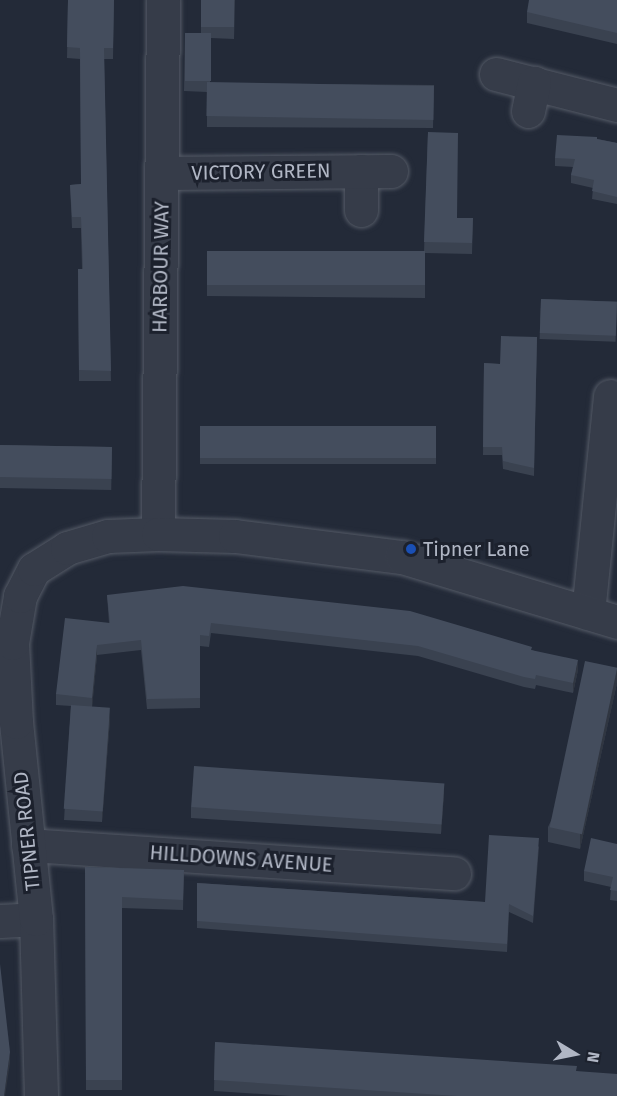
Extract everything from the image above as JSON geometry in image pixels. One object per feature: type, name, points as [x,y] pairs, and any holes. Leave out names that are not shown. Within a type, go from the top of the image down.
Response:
[{"type":"street","name":"HARBOUR WAY","points":[[158,534],[163,0]]},
{"type":"street","points":[[496,74],[531,97],[617,105]]},
{"type":"street","name":"VICTORY GREEN","points":[[162,173],[376,171],[361,210]]},
{"type":"street","points":[[158,534],[235,536],[402,557],[603,618],[610,396]]},
{"type":"street","name":"TIPNER ROAD","points":[[41,1096],[36,919],[16,722],[12,643],[20,596],[34,570],[67,548],[108,536],[158,534]]},
{"type":"street","name":"HILLDOWNS AVENUE","points":[[28,845],[454,873]]},
{"type":"street","points":[[0,921],[36,919]]},
{"type":"building","points":[[68,0],[114,0],[113,48],[104,48],[111,371],[79,370],[78,269],[83,269],[81,217],[72,217],[70,185],[81,184],[80,48],[67,47]]},
{"type":"building","points":[[201,0],[234,0],[234,27],[201,27]]},
{"type":"building","points":[[529,0],[617,0],[617,33],[527,12]]},
{"type":"building","points":[[185,33],[211,33],[211,81],[185,81]]},
{"type":"building","points":[[207,82],[434,86],[433,120],[206,116]]},
{"type":"building","points":[[428,132],[458,133],[457,218],[473,218],[472,243],[424,242]]},
{"type":"building","points":[[557,135],[597,137],[597,139],[617,143],[617,197],[592,191],[594,180],[571,175],[575,159],[555,158]]},
{"type":"building","points":[[207,251],[425,251],[425,285],[207,285]]},
{"type":"building","points":[[541,299],[617,302],[616,336],[540,333]]},
{"type":"building","points":[[501,336],[537,337],[534,468],[503,461],[502,447],[483,447],[484,363],[500,364]]},
{"type":"building","points":[[200,426],[436,426],[436,458],[200,458]]},
{"type":"building","points":[[0,445],[112,447],[111,479],[0,477]]},
{"type":"building","points":[[183,586],[410,611],[532,647],[531,650],[578,660],[573,683],[536,675],[535,679],[524,677],[418,646],[211,623],[209,636],[200,635],[200,698],[147,699],[141,640],[97,645],[92,698],[56,694],[65,618],[110,623],[107,595]]},
{"type":"building","points":[[585,661],[617,669],[582,834],[550,827]]},
{"type":"building","points":[[71,705],[110,708],[103,811],[64,809]]},
{"type":"building","points":[[194,766],[444,784],[442,824],[191,807]]},
{"type":"building","points":[[489,835],[539,838],[533,916],[509,904],[507,944],[197,921],[197,883],[485,902]]},
{"type":"building","points":[[591,838],[617,844],[617,891],[610,890],[613,877],[584,871]]},
{"type":"building","points":[[85,867],[184,870],[183,900],[122,897],[122,1080],[86,1080]]},
{"type":"building","points":[[0,964],[10,1052],[4,1096],[0,1096]]},
{"type":"building","points":[[215,1042],[577,1066],[576,1071],[617,1074],[617,1096],[457,1096],[214,1080]]},
{"type":"place","name":"Tipner Lane","points":[[411,549]]}]
